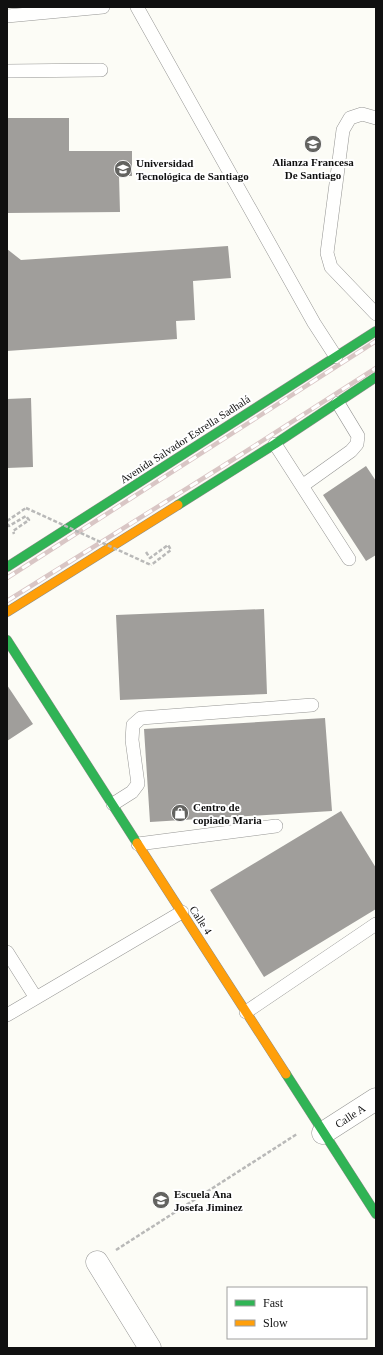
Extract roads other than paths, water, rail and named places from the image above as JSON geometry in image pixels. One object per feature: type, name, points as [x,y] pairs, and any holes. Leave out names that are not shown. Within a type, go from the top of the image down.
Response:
[{"type":"main road","name":"Avenida Salvador Estrella Sadhalá","points":[[7,567],[376,331]]},
{"type":"main road","points":[[7,612],[275,444],[376,377]]},
{"type":"main road","name":"Calle 4","points":[[7,640],[376,1214]]},
{"type":"street","name":"Calle A","points":[[320,1127],[376,1099]]},
{"type":"street","points":[[97,1262],[150,1348]]},
{"type":"lane","points":[[7,16],[103,7]]},
{"type":"lane","points":[[137,7],[314,323],[336,357]]},
{"type":"lane","points":[[7,71],[100,70]]},
{"type":"lane","points":[[376,118],[362,114],[350,118],[343,130],[327,253],[332,267],[376,314]]},
{"type":"lane","points":[[302,486],[352,451],[357,444],[358,436],[338,403]]},
{"type":"lane","points":[[275,444],[349,558]]},
{"type":"lane","points":[[113,804],[132,792],[138,784],[132,740],[133,725],[141,718],[312,705]]},
{"type":"lane","points":[[138,844],[276,826]]},
{"type":"lane","points":[[7,1015],[182,912]]},
{"type":"lane","points":[[246,1012],[376,924]]},
{"type":"lane","points":[[7,952],[36,998]]},
{"type":"railway","points":[[7,578],[376,341]]},
{"type":"railway","points":[[7,601],[376,368]]},
{"type":"place","name":"Alianza Francesa De Santiago","points":[[313,144]]},
{"type":"place","name":"Universidad Tecnológica de Santiago","points":[[123,169]]},
{"type":"place","name":"Centro de copiado Maria","points":[[180,813]]},
{"type":"place","name":"Escuela Ana Josefa Jiminez","points":[[161,1200]]}]
